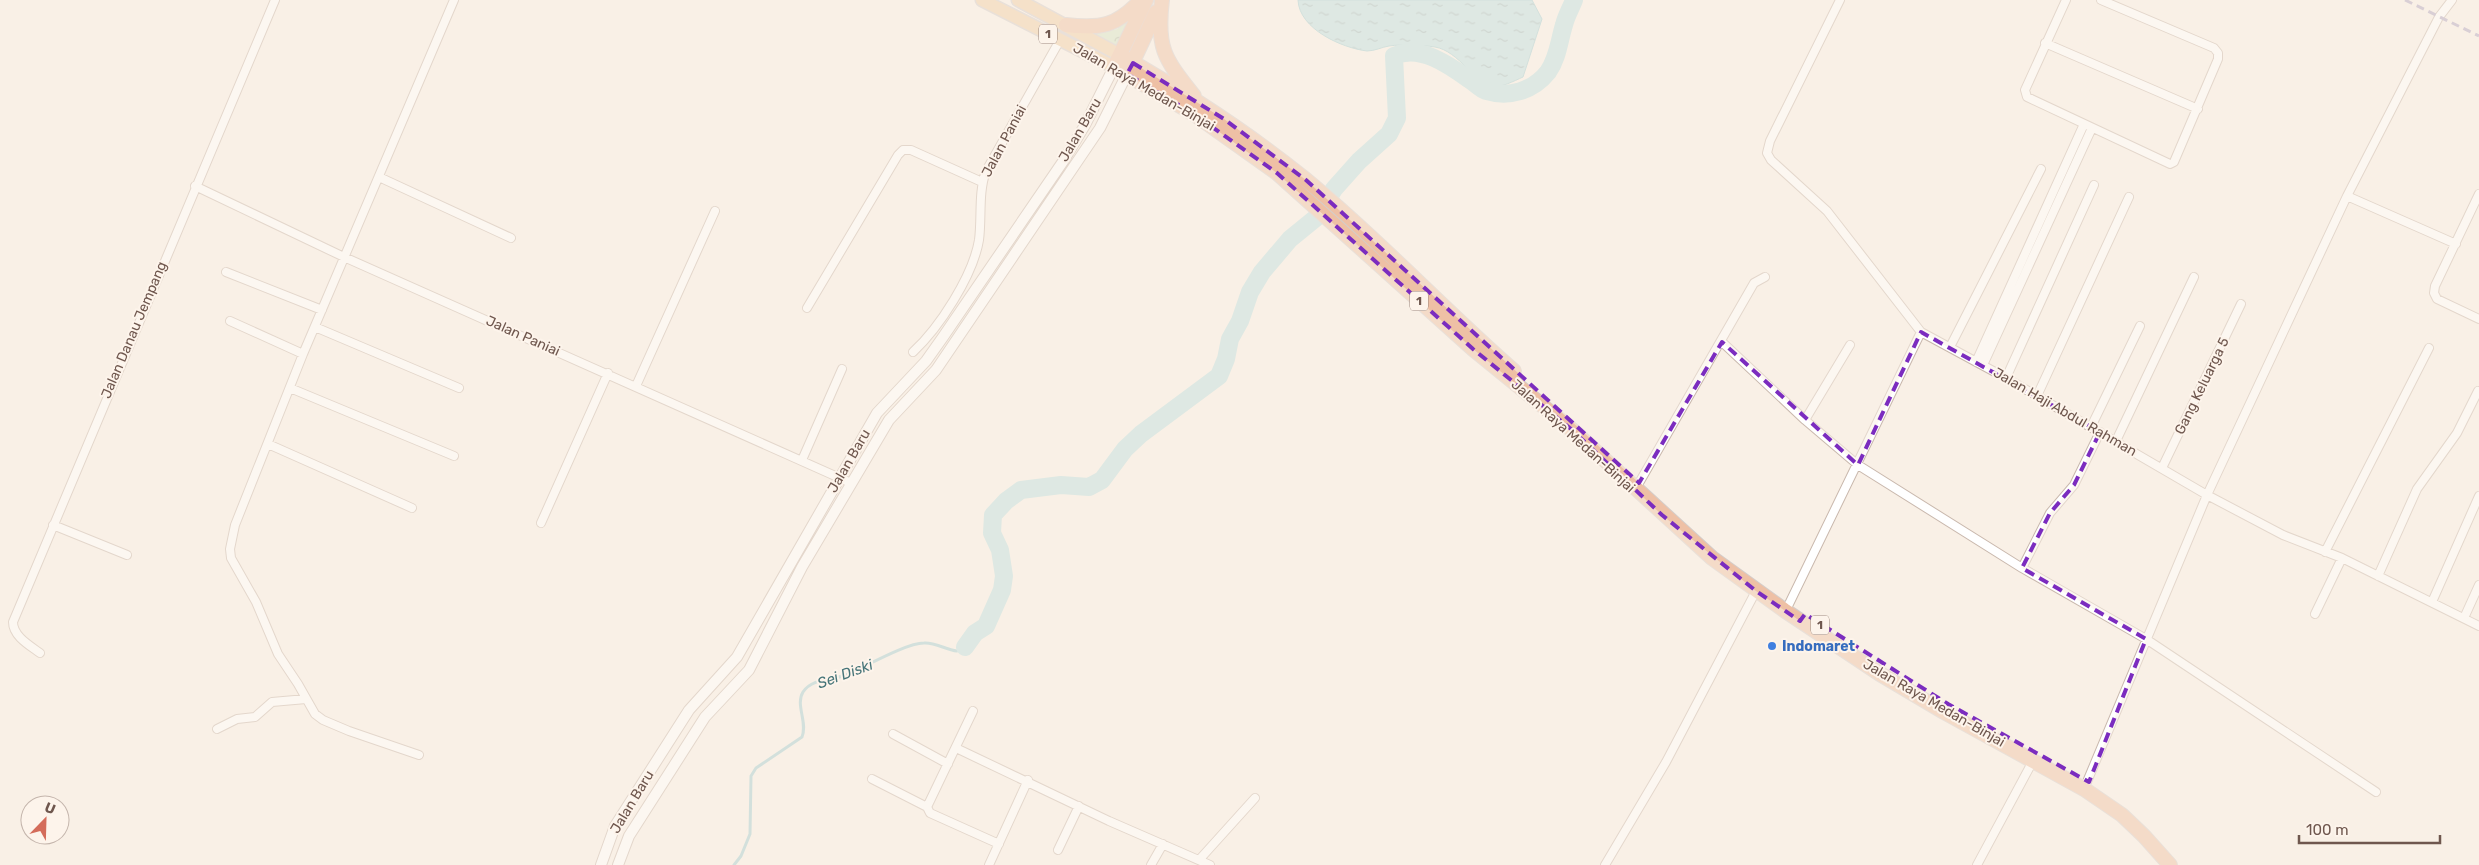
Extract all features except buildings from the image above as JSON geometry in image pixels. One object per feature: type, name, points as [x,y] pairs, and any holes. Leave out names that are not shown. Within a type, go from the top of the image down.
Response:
[{"type":"highway","points":[[1066,25],[1089,27],[1109,24],[1125,16],[1141,0]]},
{"type":"highway","points":[[1117,61],[1146,0]]},
{"type":"highway","points":[[1130,68],[1162,0]]},
{"type":"highway","points":[[1162,0],[1159,28],[1164,52],[1171,67],[1202,105]]},
{"type":"highway","name":"Jalan Raya Medan-Binjai","points":[[1117,61],[1202,105],[1256,141],[1302,186],[1576,423],[1639,483],[1717,551],[1789,604],[1802,618],[1935,706],[2086,785],[2122,815],[2170,865]]},
{"type":"highway","name":"Jalan Raya Medan-Binjai","points":[[1130,68],[1277,173],[1302,186]]},
{"type":"highway","name":"Jalan Raya Medan-Binjai","points":[[1363,239],[1473,349],[1570,430],[1662,515],[1712,558],[1756,591],[2086,785],[2139,819],[2180,865]]},
{"type":"main road","name":"Jalan Raya Medan-Binjai","points":[[982,0],[1060,40],[1117,61]]},
{"type":"main road","name":"Jalan Raya Medan-Binjai","points":[[1018,0],[1066,25],[1117,61]]},
{"type":"street","name":"Jalan Danau Jempang","points":[[40,653],[17,634],[13,629],[13,622],[195,186],[275,0]]},
{"type":"street","points":[[418,755],[372,740],[318,718],[278,654],[256,602],[231,558],[230,549],[235,525],[303,354],[454,0]]},
{"type":"street","points":[[1789,604],[1921,332],[1838,224],[1810,194],[1771,160],[1767,153],[1770,141],[1840,0]]},
{"type":"street","points":[[2066,0],[2025,90],[2027,97],[2170,164],[2177,160],[2218,58],[2218,53],[2214,48],[2101,0]]},
{"type":"street","points":[[2086,785],[2207,495],[2346,196],[2439,16],[2452,0]]},
{"type":"street","name":"Jalan Paniai","points":[[913,352],[951,314],[978,242],[982,182],[986,171],[1060,40]]},
{"type":"street","points":[[2045,43],[2198,109]]},
{"type":"street","name":"Jalan Baru","points":[[601,865],[615,826],[689,710],[737,657],[877,413],[926,361],[951,314],[1064,160],[1085,125],[1117,61]]},
{"type":"street","name":"Jalan Baru","points":[[618,865],[629,836],[704,718],[749,670],[802,567],[889,420],[936,370],[968,324],[1100,128],[1130,68]]},
{"type":"street","points":[[1979,363],[2084,124]]},
{"type":"street","points":[[1979,363],[2092,128]]},
{"type":"street","points":[[808,308],[898,155],[903,150],[911,150],[982,182]]},
{"type":"street","points":[[1950,347],[2041,169]]},
{"type":"street","points":[[379,177],[511,238]]},
{"type":"street","points":[[2006,378],[2094,185]]},
{"type":"street","name":"Jalan Paniai","points":[[195,186],[344,257],[851,483]]},
{"type":"street","points":[[2479,194],[2435,286],[2434,293],[2437,299],[2479,319]]},
{"type":"street","points":[[2037,396],[2129,196]]},
{"type":"street","points":[[2346,196],[2456,244]]},
{"type":"street","points":[[636,386],[715,211]]},
{"type":"street","points":[[226,272],[322,310]]},
{"type":"street","points":[[1639,483],[1722,342],[1754,283],[1765,277]]},
{"type":"street","points":[[2116,441],[2194,277]]},
{"type":"street","name":"Gang Keluarga 5","points":[[2162,468],[2241,304]]},
{"type":"street","points":[[951,314],[968,324]]},
{"type":"street","points":[[230,321],[303,354]]},
{"type":"street","points":[[2091,427],[2140,326]]},
{"type":"street","points":[[315,327],[459,388]]},
{"type":"street","name":"Jalan Haji Abdul Rahman","points":[[1921,332],[2006,378],[2207,495],[2283,535],[2342,558],[2479,626]]},
{"type":"street","points":[[1722,342],[1806,420],[1858,465],[2022,568],[2146,639],[2376,792]]},
{"type":"street","points":[[1806,420],[1850,345]]},
{"type":"street","points":[[2325,552],[2429,348]]},
{"type":"street","points":[[802,460],[842,369]]},
{"type":"street","points":[[541,523],[608,374]]},
{"type":"street","points":[[290,388],[454,456]]},
{"type":"street","points":[[2378,576],[2417,489],[2457,433],[2478,391]]},
{"type":"street","points":[[2022,568],[2050,513],[2074,485],[2100,432]]},
{"type":"street","points":[[268,444],[412,508]]},
{"type":"street","points":[[2432,602],[2479,496]]},
{"type":"street","points":[[53,525],[127,555]]},
{"type":"street","points":[[2315,614],[2342,558]]},
{"type":"street","points":[[2464,618],[2479,586]]},
{"type":"street","points":[[1606,865],[1666,762],[1756,591]]},
{"type":"street","points":[[217,730],[237,719],[255,717],[272,702],[306,698]]},
{"type":"street","points":[[927,807],[973,711]]},
{"type":"street","points":[[892,734],[948,764]]},
{"type":"street","points":[[956,748],[1210,865]]},
{"type":"street","points":[[1977,865],[2034,759]]},
{"type":"street","points":[[872,779],[927,807],[930,813],[999,844]]},
{"type":"street","points":[[989,865],[1028,780]]},
{"type":"street","points":[[1199,860],[1255,798]]},
{"type":"street","points":[[1058,850],[1079,806]]},
{"type":"street","points":[[1151,865],[1163,844]]},
{"type":"highlighted area","points":[[1133,63],[1224,119],[1306,180],[1639,483],[1722,342],[1858,465],[1921,332],[2100,432],[2074,485],[2050,513],[2022,568],[2146,639],[2089,782],[1948,704],[1805,614],[1800,621],[1756,591],[1662,515],[1571,429],[1473,349],[1277,173],[1194,114],[1127,74]]},
{"type":"green space","points":[[1129,20],[1118,48],[1093,34],[1117,29]]},
{"type":"water","points":[[1298,0],[1532,0],[1542,19],[1523,77],[1503,85],[1490,87],[1479,80],[1452,55],[1435,47],[1400,45],[1367,51],[1334,41],[1314,28],[1306,20],[1300,10]]},
{"type":"waterway","points":[[965,647],[975,633],[986,626],[1002,590],[1004,576],[1000,550],[992,533],[993,515],[1006,501],[1021,490],[1061,485],[1089,487],[1102,480],[1125,449],[1141,434],[1219,376],[1226,359],[1230,339],[1240,321],[1250,292],[1262,272],[1290,239],[1317,217],[1334,189],[1359,161],[1389,134],[1397,118],[1394,56],[1404,53],[1424,54],[1444,63],[1486,91],[1503,94],[1520,91],[1542,79],[1551,67],[1566,18],[1574,0]]},
{"type":"waterway","name":"Sei Diski","points":[[734,865],[741,856],[750,834],[751,776],[756,768],[802,737],[804,725],[800,702],[803,692],[807,687],[817,682],[846,675],[896,651],[916,644],[932,644],[957,651],[965,647]]},
{"type":"railway","points":[[2405,0],[2479,36]]},
{"type":"place","name":"Indomaret","points":[[1772,646]]}]
